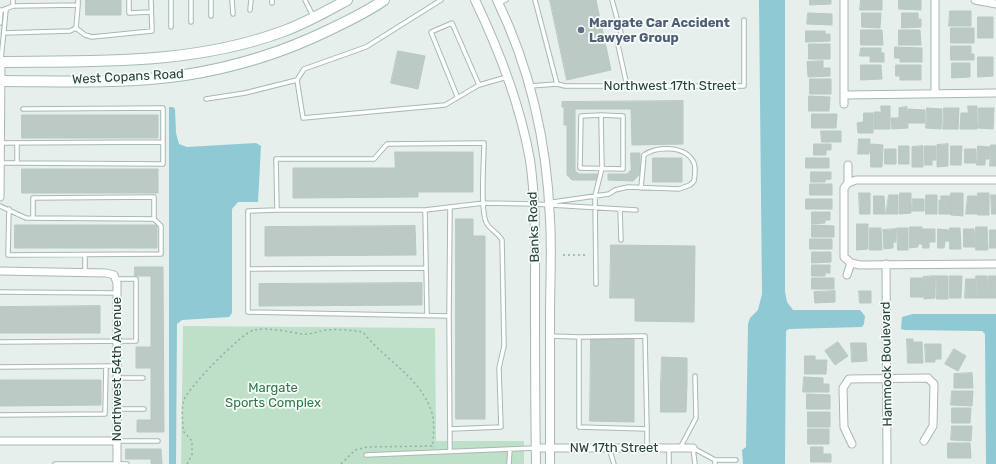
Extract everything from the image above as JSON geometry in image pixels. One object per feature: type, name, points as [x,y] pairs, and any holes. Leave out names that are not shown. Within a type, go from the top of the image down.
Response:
[{"type":"main road","name":"West Copans Road","points":[[0,62],[147,60],[184,56],[216,50],[285,31],[347,0]]},
{"type":"main road","name":"West Copans Road","points":[[0,81],[151,78],[184,76],[221,69],[259,59],[294,47],[370,11],[384,0]]},
{"type":"street","name":"Banks Road","points":[[475,0],[493,37],[508,77],[524,132],[532,173],[534,204],[536,464]]},
{"type":"street","points":[[844,0],[844,104]]},
{"type":"street","points":[[935,0],[935,93]]},
{"type":"street","points":[[975,0],[996,4]]},
{"type":"street","name":"Banks Road","points":[[500,1],[514,37],[530,86],[540,130],[549,206],[550,464]]},
{"type":"street","points":[[0,62],[0,197]]},
{"type":"street","points":[[845,95],[935,93],[996,94]]},
{"type":"street","points":[[848,165],[848,183]]},
{"type":"street","points":[[996,180],[856,180],[848,183],[844,188],[844,257],[851,263],[860,265],[996,264]]},
{"type":"street","points":[[847,275],[851,263]]},
{"type":"street","name":"Hammock Boulevard","points":[[886,264],[888,378],[887,464]]},
{"type":"street","points":[[0,271],[85,273],[115,277]]},
{"type":"street","name":"Northwest 54th Avenue","points":[[115,277],[117,293],[117,464]]},
{"type":"street","points":[[852,444],[844,427],[843,388],[849,379],[928,378],[934,384],[933,426],[924,441]]},
{"type":"street","points":[[0,441],[117,441]]},
{"type":"street","name":"NW 17th Street","points":[[536,448],[693,448]]},
{"type":"lane","points":[[12,0],[13,6]]},
{"type":"lane","points":[[76,28],[78,0]]},
{"type":"lane","points":[[129,0],[129,13],[151,12]]},
{"type":"lane","points":[[76,28],[85,35],[92,37],[152,31],[151,0]]},
{"type":"lane","points":[[171,0],[171,27]]},
{"type":"lane","points":[[191,0],[191,22]]},
{"type":"lane","points":[[211,0],[211,16]]},
{"type":"lane","points":[[232,0],[232,14]]},
{"type":"lane","points":[[250,0],[250,10]]},
{"type":"lane","points":[[305,0],[313,17]]},
{"type":"lane","points":[[441,0],[366,47],[304,69],[297,80],[303,118],[445,105],[457,96],[479,85],[508,77]]},
{"type":"lane","points":[[535,0],[556,84]]},
{"type":"lane","points":[[612,0],[621,33],[618,45],[627,86]]},
{"type":"lane","points":[[2,10],[13,6],[78,5]]},
{"type":"lane","points":[[0,23],[2,10]]},
{"type":"lane","points":[[0,62],[4,33],[2,10]]},
{"type":"lane","name":"Northwest 17th Street","points":[[530,86],[556,84],[565,86],[744,86],[744,20]]},
{"type":"lane","points":[[457,96],[431,32],[452,23],[479,85]]},
{"type":"lane","points":[[4,33],[70,31],[76,28]]},
{"type":"lane","points":[[206,99],[246,93],[297,80]]},
{"type":"lane","points":[[0,163],[162,164],[163,108],[23,109]]},
{"type":"lane","points":[[596,284],[596,196],[602,168],[601,115]]},
{"type":"lane","points":[[581,116],[623,116],[623,169],[602,168],[580,168],[581,116]]},
{"type":"lane","points":[[0,143],[163,142]]},
{"type":"lane","points":[[277,210],[276,158],[374,159],[387,144],[484,143],[484,203],[486,223],[502,240],[504,346],[499,368],[501,427],[450,429]]},
{"type":"lane","points":[[16,144],[17,163]]},
{"type":"lane","points":[[549,206],[553,202],[609,194],[621,188],[660,189],[683,188],[694,181],[694,163],[691,158],[678,150],[656,150],[648,152],[644,156],[641,188]]},
{"type":"lane","points":[[33,218],[33,198],[154,197],[154,219]]},
{"type":"lane","points":[[449,316],[248,312],[248,211],[425,210],[484,203],[534,204],[636,210]]},
{"type":"lane","points":[[0,206],[9,209],[26,218],[154,219],[161,226],[161,254],[8,255],[9,209]]},
{"type":"lane","points":[[450,206],[450,451]]},
{"type":"lane","points":[[425,210],[427,316]]},
{"type":"lane","points":[[620,210],[621,240]]},
{"type":"lane","points":[[85,254],[85,273]]},
{"type":"lane","points":[[249,269],[426,268]]},
{"type":"lane","points":[[0,342],[136,341],[136,279],[115,277]]},
{"type":"lane","points":[[0,292],[117,293]]},
{"type":"lane","points":[[550,336],[645,336],[647,448]]},
{"type":"lane","points":[[580,337],[579,427],[646,429]]},
{"type":"lane","points":[[0,416],[105,414],[106,366]]},
{"type":"lane","points":[[0,367],[117,366]]},
{"type":"lane","points":[[680,448],[696,418],[696,376]]},
{"type":"lane","points":[[117,378],[143,378]]},
{"type":"lane","points":[[117,409],[144,408]]},
{"type":"lane","points":[[117,441],[158,441]]},
{"type":"lane","points":[[366,455],[536,448]]},
{"type":"lane","points":[[610,448],[614,464]]},
{"type":"lane","points":[[669,448],[669,464]]},
{"type":"lane","points":[[693,448],[715,462],[736,460]]},
{"type":"lane","points":[[693,448],[695,464]]},
{"type":"lane","points":[[509,464],[510,449]]},
{"type":"lane","points":[[55,464],[126,464]]},
{"type":"path","points":[[563,255],[586,255]]},
{"type":"path","points":[[187,464],[193,449],[192,441],[183,431],[183,402],[188,390],[231,347],[247,333],[254,330],[289,331],[302,334],[311,334],[325,330],[363,332],[375,347],[393,361],[422,392],[432,414],[433,446]]},
{"type":"green space","name":"Margate Sports Complex","points":[[183,326],[435,328],[436,441],[524,441],[524,464],[181,464]]},
{"type":"water","points":[[759,0],[785,0],[785,292],[787,302],[793,310],[860,310],[865,316],[862,327],[789,329],[786,331],[785,464],[743,464],[742,450],[746,447],[748,324],[750,318],[758,310],[762,294]]},
{"type":"water","points":[[169,107],[173,107],[175,109],[176,133],[179,144],[187,147],[256,143],[261,146],[258,202],[238,202],[232,209],[232,313],[229,317],[182,320],[177,324],[176,464],[169,464]]},
{"type":"water","points":[[913,314],[996,314],[996,464],[986,464],[985,334],[982,331],[901,329],[902,317]]},
{"type":"building","points":[[86,0],[121,0],[121,15],[86,15]]},
{"type":"building","points":[[550,0],[596,0],[611,70],[567,80]]},
{"type":"building","points":[[810,0],[831,0],[831,4],[810,5]]},
{"type":"building","points":[[861,0],[882,0],[882,10],[860,10]]},
{"type":"building","points":[[899,0],[921,0],[921,10],[899,9]]},
{"type":"building","points":[[950,11],[971,11],[971,26],[949,26]]},
{"type":"building","points":[[808,13],[832,14],[832,25],[807,24]]},
{"type":"building","points":[[862,13],[881,13],[880,28],[862,27]]},
{"type":"building","points":[[902,13],[918,13],[918,19],[921,19],[921,27],[902,28]]},
{"type":"building","points":[[978,17],[993,17],[993,38],[978,38]]},
{"type":"building","points":[[951,28],[974,28],[974,43],[951,43]]},
{"type":"building","points":[[861,30],[882,30],[883,45],[861,45]]},
{"type":"building","points":[[899,30],[920,30],[921,45],[899,45]]},
{"type":"building","points":[[806,31],[825,31],[825,34],[830,34],[830,41],[806,42]]},
{"type":"building","points":[[809,44],[830,44],[830,59],[809,59]]},
{"type":"building","points":[[951,46],[971,46],[971,54],[974,54],[974,60],[951,60]]},
{"type":"building","points":[[895,47],[922,48],[922,62],[900,62],[900,58],[895,58]]},
{"type":"building","points":[[861,48],[881,48],[881,53],[884,53],[884,62],[870,62],[870,56],[860,56]]},
{"type":"building","points":[[398,51],[425,56],[418,89],[391,83]]},
{"type":"building","points":[[978,57],[993,57],[993,76],[978,77]]},
{"type":"building","points":[[823,61],[823,68],[830,68],[830,76],[808,77],[807,62]]},
{"type":"building","points":[[952,63],[970,63],[970,77],[952,78]]},
{"type":"building","points":[[861,65],[881,65],[882,79],[861,80]]},
{"type":"building","points":[[896,65],[921,65],[921,80],[900,80],[900,76],[896,76]]},
{"type":"building","points":[[810,79],[831,79],[831,94],[810,94]]},
{"type":"building","points":[[809,96],[830,97],[829,111],[809,111]]},
{"type":"building","points":[[683,101],[683,144],[632,145],[631,109],[575,109],[575,171],[579,174],[597,174],[597,180],[572,180],[567,175],[567,125],[564,125],[564,107],[562,107],[562,102]]},
{"type":"building","points":[[881,106],[890,106],[890,129],[874,129],[874,112],[881,112]]},
{"type":"building","points":[[968,106],[977,106],[977,129],[960,129],[961,113],[968,113]]},
{"type":"building","points":[[907,107],[908,128],[892,129],[891,118],[899,118],[899,108]]},
{"type":"building","points":[[927,108],[942,109],[941,129],[926,128]]},
{"type":"building","points":[[944,108],[959,108],[958,129],[943,129]]},
{"type":"building","points":[[979,108],[994,108],[993,129],[978,128]]},
{"type":"building","points":[[909,109],[925,110],[925,123],[909,123]]},
{"type":"building","points":[[864,113],[873,113],[873,133],[858,133],[857,123],[863,122]]},
{"type":"building","points":[[812,114],[837,114],[836,128],[812,128]]},
{"type":"building","points":[[22,115],[158,115],[158,138],[22,138]]},
{"type":"building","points":[[821,131],[841,131],[841,142],[822,142]]},
{"type":"building","points":[[859,139],[870,139],[869,154],[858,154]]},
{"type":"building","points":[[814,144],[831,144],[831,150],[826,150],[826,155],[814,155]]},
{"type":"building","points":[[871,144],[883,145],[882,167],[871,167]]},
{"type":"building","points":[[948,144],[948,166],[937,167],[937,145]]},
{"type":"building","points":[[991,145],[996,145],[996,166],[990,166]]},
{"type":"building","points":[[899,146],[909,146],[909,164],[899,164]]},
{"type":"building","points":[[923,146],[923,167],[912,167],[912,147]]},
{"type":"building","points":[[925,146],[936,146],[936,160],[932,160],[932,165],[925,165]]},
{"type":"building","points":[[951,146],[962,146],[961,165],[951,165]]},
{"type":"building","points":[[978,146],[990,147],[989,159],[985,159],[985,165],[977,165]]},
{"type":"building","points":[[885,149],[896,149],[896,164],[885,164]]},
{"type":"building","points":[[965,149],[976,149],[976,163],[965,163]]},
{"type":"building","points":[[395,152],[473,152],[473,192],[418,192],[418,197],[293,198],[293,168],[395,168]]},
{"type":"building","points":[[631,153],[640,153],[640,174],[633,181],[608,180],[608,174],[627,174],[631,170]]},
{"type":"building","points":[[653,158],[682,158],[682,182],[653,182]]},
{"type":"building","points":[[806,158],[829,158],[829,168],[806,168]]},
{"type":"building","points":[[22,169],[158,169],[158,193],[22,193]]},
{"type":"building","points":[[811,172],[831,172],[831,179],[825,180],[825,182],[811,182]]},
{"type":"building","points":[[810,184],[832,184],[832,195],[810,195]]},
{"type":"building","points":[[859,193],[870,193],[870,214],[860,214]]},
{"type":"building","points":[[900,193],[911,193],[911,213],[900,214]]},
{"type":"building","points":[[951,193],[963,193],[963,216],[951,215]]},
{"type":"building","points":[[978,193],[989,193],[989,215],[978,215]]},
{"type":"building","points":[[889,195],[898,195],[898,214],[886,214]]},
{"type":"building","points":[[926,195],[937,195],[937,214],[926,214]]},
{"type":"building","points":[[991,195],[996,195],[996,214],[992,214]]},
{"type":"building","points":[[874,196],[884,196],[885,214],[874,214]]},
{"type":"building","points":[[941,196],[951,196],[951,214],[939,214],[939,200],[941,200]]},
{"type":"building","points":[[968,196],[977,196],[977,214],[966,214]]},
{"type":"building","points":[[806,199],[832,199],[832,209],[806,209]]},
{"type":"building","points":[[913,199],[924,199],[924,211],[912,211]]},
{"type":"building","points":[[812,212],[830,212],[830,220],[825,220],[825,223],[812,224]]},
{"type":"building","points":[[456,219],[473,219],[473,236],[485,236],[485,419],[456,419]]},
{"type":"building","points":[[857,224],[868,224],[868,249],[857,250]]},
{"type":"building","points":[[15,225],[157,225],[157,248],[15,248]]},
{"type":"building","points":[[812,225],[834,226],[834,237],[812,237]]},
{"type":"building","points":[[415,226],[416,255],[265,256],[265,227]]},
{"type":"building","points":[[910,227],[922,227],[922,244],[918,244],[918,247],[910,248]]},
{"type":"building","points":[[976,227],[987,227],[988,250],[976,250]]},
{"type":"building","points":[[870,228],[881,228],[882,250],[870,250]]},
{"type":"building","points":[[897,228],[908,228],[908,250],[898,250]]},
{"type":"building","points":[[950,228],[960,228],[961,249],[950,249]]},
{"type":"building","points":[[896,229],[896,242],[893,242],[893,248],[884,249],[883,230]]},
{"type":"building","points":[[923,229],[935,229],[935,242],[929,242],[929,248],[923,248]]},
{"type":"building","points":[[938,229],[949,230],[949,241],[945,241],[944,248],[938,248]]},
{"type":"building","points":[[964,229],[974,229],[975,247],[964,247]]},
{"type":"building","points":[[990,230],[996,230],[996,248],[990,248]]},
{"type":"building","points":[[810,239],[832,239],[832,249],[810,249]]},
{"type":"building","points":[[611,245],[695,246],[694,322],[635,321],[635,298],[610,298]]},
{"type":"building","points":[[812,252],[831,252],[831,262],[812,263]]},
{"type":"building","points":[[812,265],[830,265],[830,273],[825,273],[825,276],[812,276]]},
{"type":"building","points":[[135,267],[163,267],[164,432],[137,432],[137,420],[151,420],[151,368],[136,368],[136,347],[151,347],[151,276],[135,276]]},
{"type":"building","points":[[935,276],[935,298],[924,299],[923,277]]},
{"type":"building","points":[[936,276],[948,276],[948,299],[937,299]]},
{"type":"building","points":[[950,276],[962,276],[961,298],[950,298]]},
{"type":"building","points":[[976,276],[987,276],[988,298],[977,298]]},
{"type":"building","points":[[989,276],[996,276],[996,298],[989,298]]},
{"type":"building","points":[[812,278],[834,278],[834,289],[812,289]]},
{"type":"building","points":[[911,278],[922,278],[923,297],[911,297]]},
{"type":"building","points":[[966,279],[975,279],[976,298],[965,298]]},
{"type":"building","points":[[422,283],[422,305],[259,306],[259,284]]},
{"type":"building","points":[[835,291],[835,302],[815,303],[814,292]]},
{"type":"building","points":[[859,291],[871,291],[871,303],[860,303]]},
{"type":"building","points":[[100,306],[100,333],[0,333],[0,307]]},
{"type":"building","points":[[591,339],[634,339],[634,422],[590,421]]},
{"type":"building","points":[[907,339],[913,339],[913,342],[922,342],[923,363],[908,363]]},
{"type":"building","points":[[838,342],[848,356],[835,365],[825,351]]},
{"type":"building","points":[[851,343],[866,343],[867,361],[852,362]]},
{"type":"building","points":[[925,344],[941,344],[941,359],[935,359],[935,362],[926,362]]},
{"type":"building","points":[[954,349],[966,356],[958,371],[945,364]]},
{"type":"building","points":[[805,356],[815,356],[815,360],[827,360],[826,374],[805,374]]},
{"type":"building","points":[[662,357],[687,358],[687,384],[661,384]]},
{"type":"building","points":[[972,373],[973,388],[954,388],[954,374]]},
{"type":"building","points":[[804,377],[823,378],[823,384],[829,384],[829,392],[803,392]]},
{"type":"building","points":[[0,380],[101,380],[101,405],[0,406]]},
{"type":"building","points":[[661,384],[687,384],[686,412],[661,412]]},
{"type":"building","points":[[952,391],[973,391],[972,406],[951,405]]},
{"type":"building","points":[[807,394],[830,395],[830,409],[807,409]]},
{"type":"building","points":[[952,408],[971,408],[970,423],[952,423]]},
{"type":"building","points":[[808,412],[830,412],[830,427],[808,427]]},
{"type":"building","points":[[952,426],[972,426],[971,441],[951,440]]},
{"type":"building","points":[[808,429],[829,429],[829,444],[808,444]]},
{"type":"building","points":[[948,443],[970,443],[971,458],[948,458]]},
{"type":"building","points":[[811,447],[823,447],[823,454],[831,454],[831,462],[811,462]]},
{"type":"building","points":[[126,449],[161,449],[162,464],[151,464],[151,459],[126,459]]},
{"type":"place","name":"Margate Car Accident Lawyer Group","points":[[581,30]]}]
